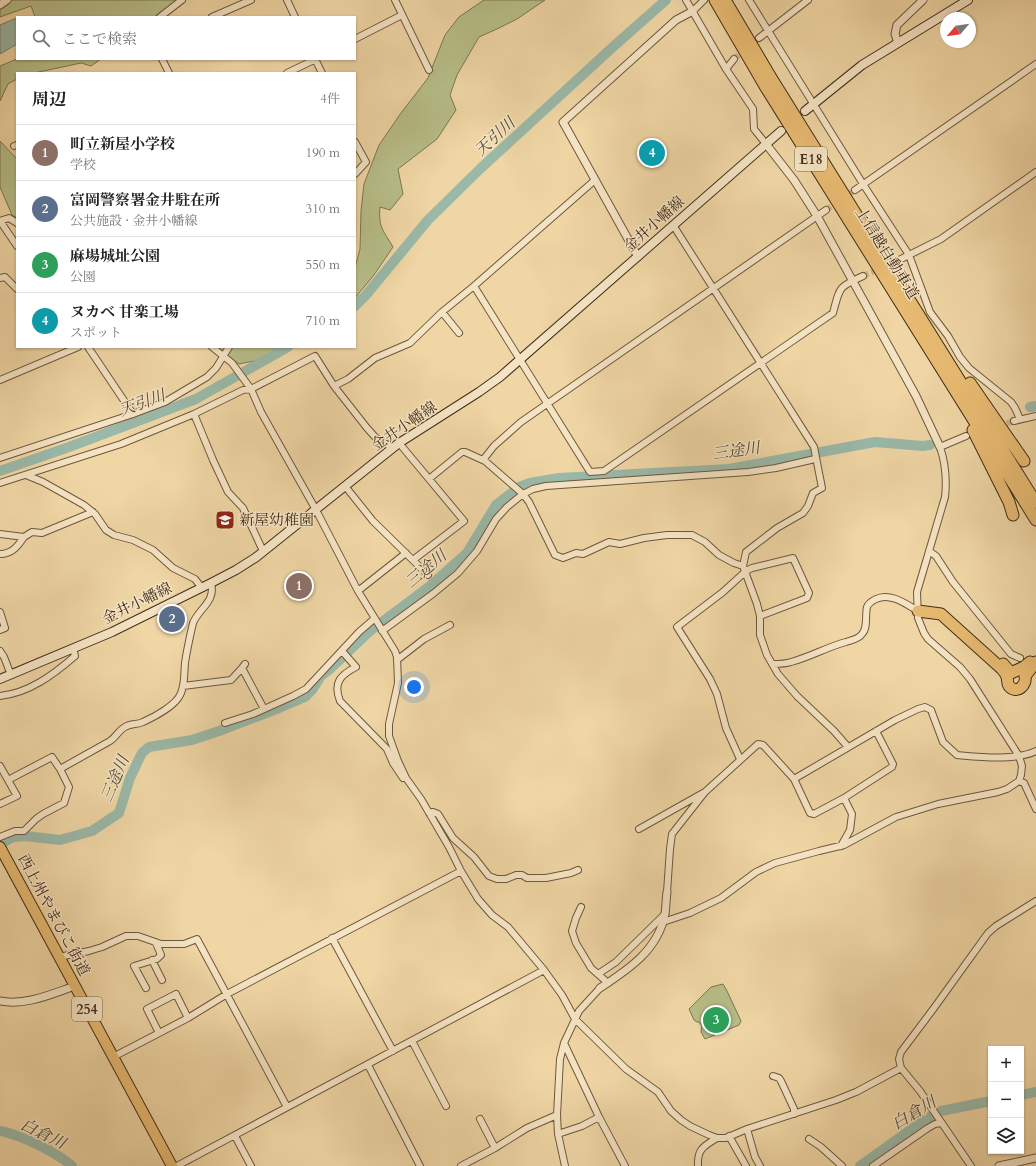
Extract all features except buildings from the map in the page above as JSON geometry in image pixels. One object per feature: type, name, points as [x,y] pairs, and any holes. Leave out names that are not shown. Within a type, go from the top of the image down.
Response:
[{"type":"highway","name":"上信越自動車道","points":[[715,0],[765,86],[1036,520]]},
{"type":"highway","name":"上信越自動車道","points":[[725,0],[753,49],[1036,503]]},
{"type":"highway","points":[[911,302],[1024,461]]},
{"type":"highway","points":[[909,316],[969,422],[1009,502],[1013,515]]},
{"type":"highway","points":[[918,611],[926,608],[944,611],[1011,673],[1024,667],[1036,656]]},
{"type":"highway","points":[[918,611],[941,614],[951,622],[1002,669],[1008,678],[1008,684],[1012,688],[1017,689],[1022,687],[1025,682],[1024,676],[1036,662]]},
{"type":"highway","name":"西上州やまびこ街道","points":[[2,852],[172,1166]]},
{"type":"main road","points":[[805,111],[862,65],[968,0]]},
{"type":"main road","name":"金井小幡線","points":[[0,679],[112,632],[236,570],[316,510],[396,445],[479,392],[520,359],[781,131]]},
{"type":"street","points":[[0,5],[7,0]]},
{"type":"street","points":[[161,16],[182,0]]},
{"type":"street","points":[[214,16],[250,0]]},
{"type":"street","points":[[287,0],[295,16]]},
{"type":"street","points":[[395,0],[429,70]]},
{"type":"street","points":[[663,922],[690,913],[721,898],[756,872],[775,863],[841,846],[859,838],[896,816],[938,804],[1007,789],[1019,781],[1022,766],[1019,756],[970,679],[960,667],[924,633],[918,618],[917,592],[945,497],[947,485],[945,467],[940,447],[916,396],[817,216],[794,180],[754,129],[753,108],[726,69],[686,0]]},
{"type":"street","points":[[638,257],[563,122],[676,20],[693,11],[704,0]]},
{"type":"street","points":[[749,0],[767,31],[909,255],[930,312],[948,336],[960,357],[969,368],[1011,402],[1015,408],[1017,420],[1036,416]]},
{"type":"street","points":[[759,38],[808,0]]},
{"type":"street","points":[[898,43],[895,34],[897,25],[923,0]]},
{"type":"street","points":[[356,38],[402,15]]},
{"type":"street","points":[[726,69],[734,59]]},
{"type":"street","points":[[162,60],[168,72]]},
{"type":"street","points":[[289,72],[313,60]]},
{"type":"street","points":[[316,60],[322,72]]},
{"type":"street","points":[[854,190],[1036,64]]},
{"type":"street","points":[[356,144],[366,162],[356,173]]},
{"type":"street","points":[[898,260],[941,239],[1036,172]]},
{"type":"street","points":[[334,386],[348,379],[375,358],[410,343],[442,312],[474,286],[595,180]]},
{"type":"street","points":[[483,460],[494,446],[521,422],[826,210]]},
{"type":"street","points":[[16,222],[9,218],[0,221],[16,245]]},
{"type":"street","points":[[673,225],[814,447],[822,488],[813,493],[803,514],[777,528],[746,552],[744,569],[760,616],[760,636],[767,655],[778,674],[797,696],[848,747]]},
{"type":"street","points":[[474,286],[590,472],[604,471],[833,313],[838,294],[843,286],[863,276]]},
{"type":"street","points":[[0,278],[5,277],[16,288]]},
{"type":"street","points":[[442,312],[459,333]]},
{"type":"street","points":[[0,380],[76,348]]},
{"type":"street","points":[[89,348],[133,414]]},
{"type":"street","points":[[213,348],[232,363],[251,388],[268,424],[316,510],[358,591],[381,631],[395,651],[398,683],[389,724],[389,736],[406,778],[429,813],[478,899],[492,915],[508,927],[544,970],[562,995],[575,1019],[626,1069],[658,1092],[680,1120],[717,1138]]},
{"type":"street","points":[[0,458],[165,402],[207,377],[216,368],[228,348]]},
{"type":"street","points":[[0,483],[121,444],[194,414],[315,356],[334,386],[367,428],[376,438],[396,445],[429,479],[464,522],[413,560]]},
{"type":"street","points":[[194,414],[228,492],[243,508],[263,551]]},
{"type":"street","points":[[940,447],[966,436]]},
{"type":"street","points":[[429,479],[462,452],[483,460],[523,494],[529,502],[555,555],[563,558],[576,553],[583,554],[609,542],[620,544],[644,538],[667,535],[692,535],[705,542],[719,555],[744,569],[793,558],[809,593],[807,598],[760,616]]},
{"type":"street","points":[[381,631],[458,573],[477,551],[496,519],[515,499],[533,489],[546,486],[748,472],[776,468],[815,458]]},
{"type":"street","points":[[26,475],[43,482],[84,505],[93,512],[106,530],[114,535],[133,540],[153,550],[173,568],[195,579],[201,587]]},
{"type":"street","points":[[345,486],[373,520],[428,575]]},
{"type":"street","points":[[0,554],[6,554],[18,547],[24,537],[32,532],[42,533],[93,512]]},
{"type":"street","points":[[0,534],[24,537]]},
{"type":"street","points":[[929,551],[936,556],[953,582],[1011,654],[1020,658]]},
{"type":"street","points":[[358,591],[406,552]]},
{"type":"street","points":[[740,759],[726,728],[717,694],[710,679],[677,627],[723,592],[744,569]]},
{"type":"street","points":[[60,769],[110,741],[120,730],[127,726],[143,722],[168,708],[176,701],[181,694],[183,686],[185,663],[193,623],[195,618],[207,604],[213,591],[211,583]]},
{"type":"street","points":[[773,664],[784,664],[833,645],[858,638],[863,634],[867,606],[879,597],[898,600],[918,611]]},
{"type":"street","points":[[0,612],[4,628],[0,630]]},
{"type":"street","points":[[225,723],[253,714],[293,696],[306,688],[327,664],[342,651],[358,632],[374,619]]},
{"type":"street","points":[[397,660],[424,639],[450,625]]},
{"type":"street","points":[[0,696],[26,689],[57,672],[75,656],[73,648]]},
{"type":"street","points":[[0,651],[4,657],[10,675]]},
{"type":"street","points":[[342,651],[356,667],[347,672],[340,679],[337,686],[340,701],[388,749],[393,763],[418,802]]},
{"type":"street","points":[[183,686],[231,680],[244,666],[264,709]]},
{"type":"street","points":[[794,779],[876,731],[918,709],[925,707],[932,710],[943,742],[957,755],[997,757],[1019,756],[1036,751]]},
{"type":"street","points":[[639,829],[705,792],[719,781],[740,759],[758,744],[763,745],[794,779],[810,813],[814,814],[844,798],[892,767],[893,764],[876,731]]},
{"type":"street","points":[[0,836],[15,831],[24,831],[43,814],[64,803],[69,787],[52,757],[8,780]]},
{"type":"street","points":[[0,766],[17,796],[0,804]]},
{"type":"street","points":[[1019,781],[1024,783],[1036,809]]},
{"type":"street","points":[[565,1166],[558,1134],[557,1115],[560,1065],[564,1043],[579,1011],[600,988],[626,971],[649,949],[656,940],[665,913],[672,834],[705,792]]},
{"type":"street","points":[[841,846],[850,830],[852,814],[844,798]]},
{"type":"street","points":[[429,813],[433,812],[438,814],[453,838],[474,858],[489,876],[497,879],[506,879],[516,874],[527,878],[546,878],[578,870]]},
{"type":"street","points":[[113,1057],[188,1018],[227,994],[461,871]]},
{"type":"street","points":[[970,1166],[901,1068],[900,1060],[903,1049],[988,933],[996,926],[1036,901]]},
{"type":"street","points":[[582,907],[576,918],[572,931],[576,943],[591,968],[608,983]]},
{"type":"street","points":[[598,974],[616,962],[665,913]]},
{"type":"street","points":[[59,957],[102,947],[126,936],[138,936],[161,944],[184,944],[197,939],[287,1107]]},
{"type":"street","points":[[332,938],[393,1051]]},
{"type":"street","points":[[146,988],[134,966],[152,960],[161,955],[156,943]]},
{"type":"street","points":[[152,960],[162,980]]},
{"type":"street","points":[[177,1166],[544,970]]},
{"type":"street","points":[[0,1001],[21,1002],[75,986]]},
{"type":"street","points":[[159,1033],[147,1009],[176,994],[188,1018]]},
{"type":"street","points":[[412,1041],[446,1106]]},
{"type":"street","points":[[564,1043],[599,1117],[625,1166]]},
{"type":"street","points":[[368,1065],[420,1166]]},
{"type":"street","points":[[698,1166],[700,1151],[717,1138],[729,1136],[836,1100],[856,1092],[901,1068]]},
{"type":"street","points":[[772,1076],[779,1078],[781,1081],[794,1109],[794,1114]]},
{"type":"street","points":[[461,1166],[495,1148],[527,1128],[557,1115]]},
{"type":"street","points":[[558,1134],[582,1126],[599,1117]]},
{"type":"street","points":[[480,1119],[495,1148]]},
{"type":"street","points":[[873,1166],[928,1128],[940,1122]]},
{"type":"street","points":[[747,1129],[755,1157],[760,1166]]},
{"type":"street","points":[[235,1136],[250,1166]]},
{"type":"street","points":[[729,1136],[746,1166]]},
{"type":"street","points":[[810,1139],[842,1166]]},
{"type":"street","points":[[999,1166],[1036,1158]]},
{"type":"green space","points":[[0,0],[178,0],[155,16],[35,16],[31,6],[0,17]]},
{"type":"green space","points":[[484,0],[545,0],[517,19],[479,37],[457,75],[450,95],[456,110],[437,139],[398,169],[403,194],[390,210],[380,207],[381,224],[393,247],[374,275],[356,297],[356,264],[360,249],[361,211],[364,184],[379,145],[428,78],[445,35],[459,17]]},
{"type":"green space","points":[[16,59],[100,60],[91,66],[81,63],[39,72],[16,72],[16,80],[8,84],[0,101],[0,66]]},
{"type":"green space","points":[[0,141],[16,158],[16,217],[12,215],[0,187]]},
{"type":"green space","points":[[217,348],[279,348],[259,360],[239,364]]},
{"type":"green space","points":[[723,984],[741,1021],[739,1025],[705,1039],[701,1032],[702,1026],[699,1022],[694,1020],[689,1009],[711,987]]},
{"type":"shaded area","points":[[16,19],[16,45],[0,54],[0,25]]},
{"type":"waterway","name":"天引川","points":[[356,305],[428,220],[481,168],[666,0]]},
{"type":"waterway","name":"天引川","points":[[0,471],[69,447],[196,399],[286,348]]},
{"type":"waterway","name":"三途川","points":[[1030,407],[1036,406]]},
{"type":"waterway","name":"三途川","points":[[0,846],[7,840],[14,837],[25,836],[60,840],[92,831],[119,813],[130,778],[142,753],[149,747],[192,740],[305,697],[312,690],[321,676],[370,631],[430,586],[467,553],[496,505],[519,487],[530,483],[559,478],[729,469],[875,442],[923,446],[930,445]]},
{"type":"waterway","name":"白倉川","points":[[1024,1094],[1036,1092]]},
{"type":"waterway","name":"白倉川","points":[[860,1166],[924,1120],[941,1111],[988,1102]]},
{"type":"waterway","name":"白倉川","points":[[0,1131],[18,1136],[38,1145],[57,1155],[72,1166]]},
{"type":"tunnel","points":[[734,59],[759,38]]},
{"type":"tunnel","points":[[826,210],[855,190]]},
{"type":"tunnel","points":[[863,276],[897,261]]},
{"type":"tunnel","points":[[998,426],[1014,421]]},
{"type":"place","name":"ヌカベ 甘楽工場","points":[[652,153]]},
{"type":"place","name":"新屋幼稚園","points":[[225,520]]},
{"type":"place","name":"町立新屋小学校","points":[[299,586]]},
{"type":"place","name":"富岡警察署金井駐在所","points":[[172,619]]},
{"type":"place","name":"麻場城址公園","points":[[716,1020]]}]
